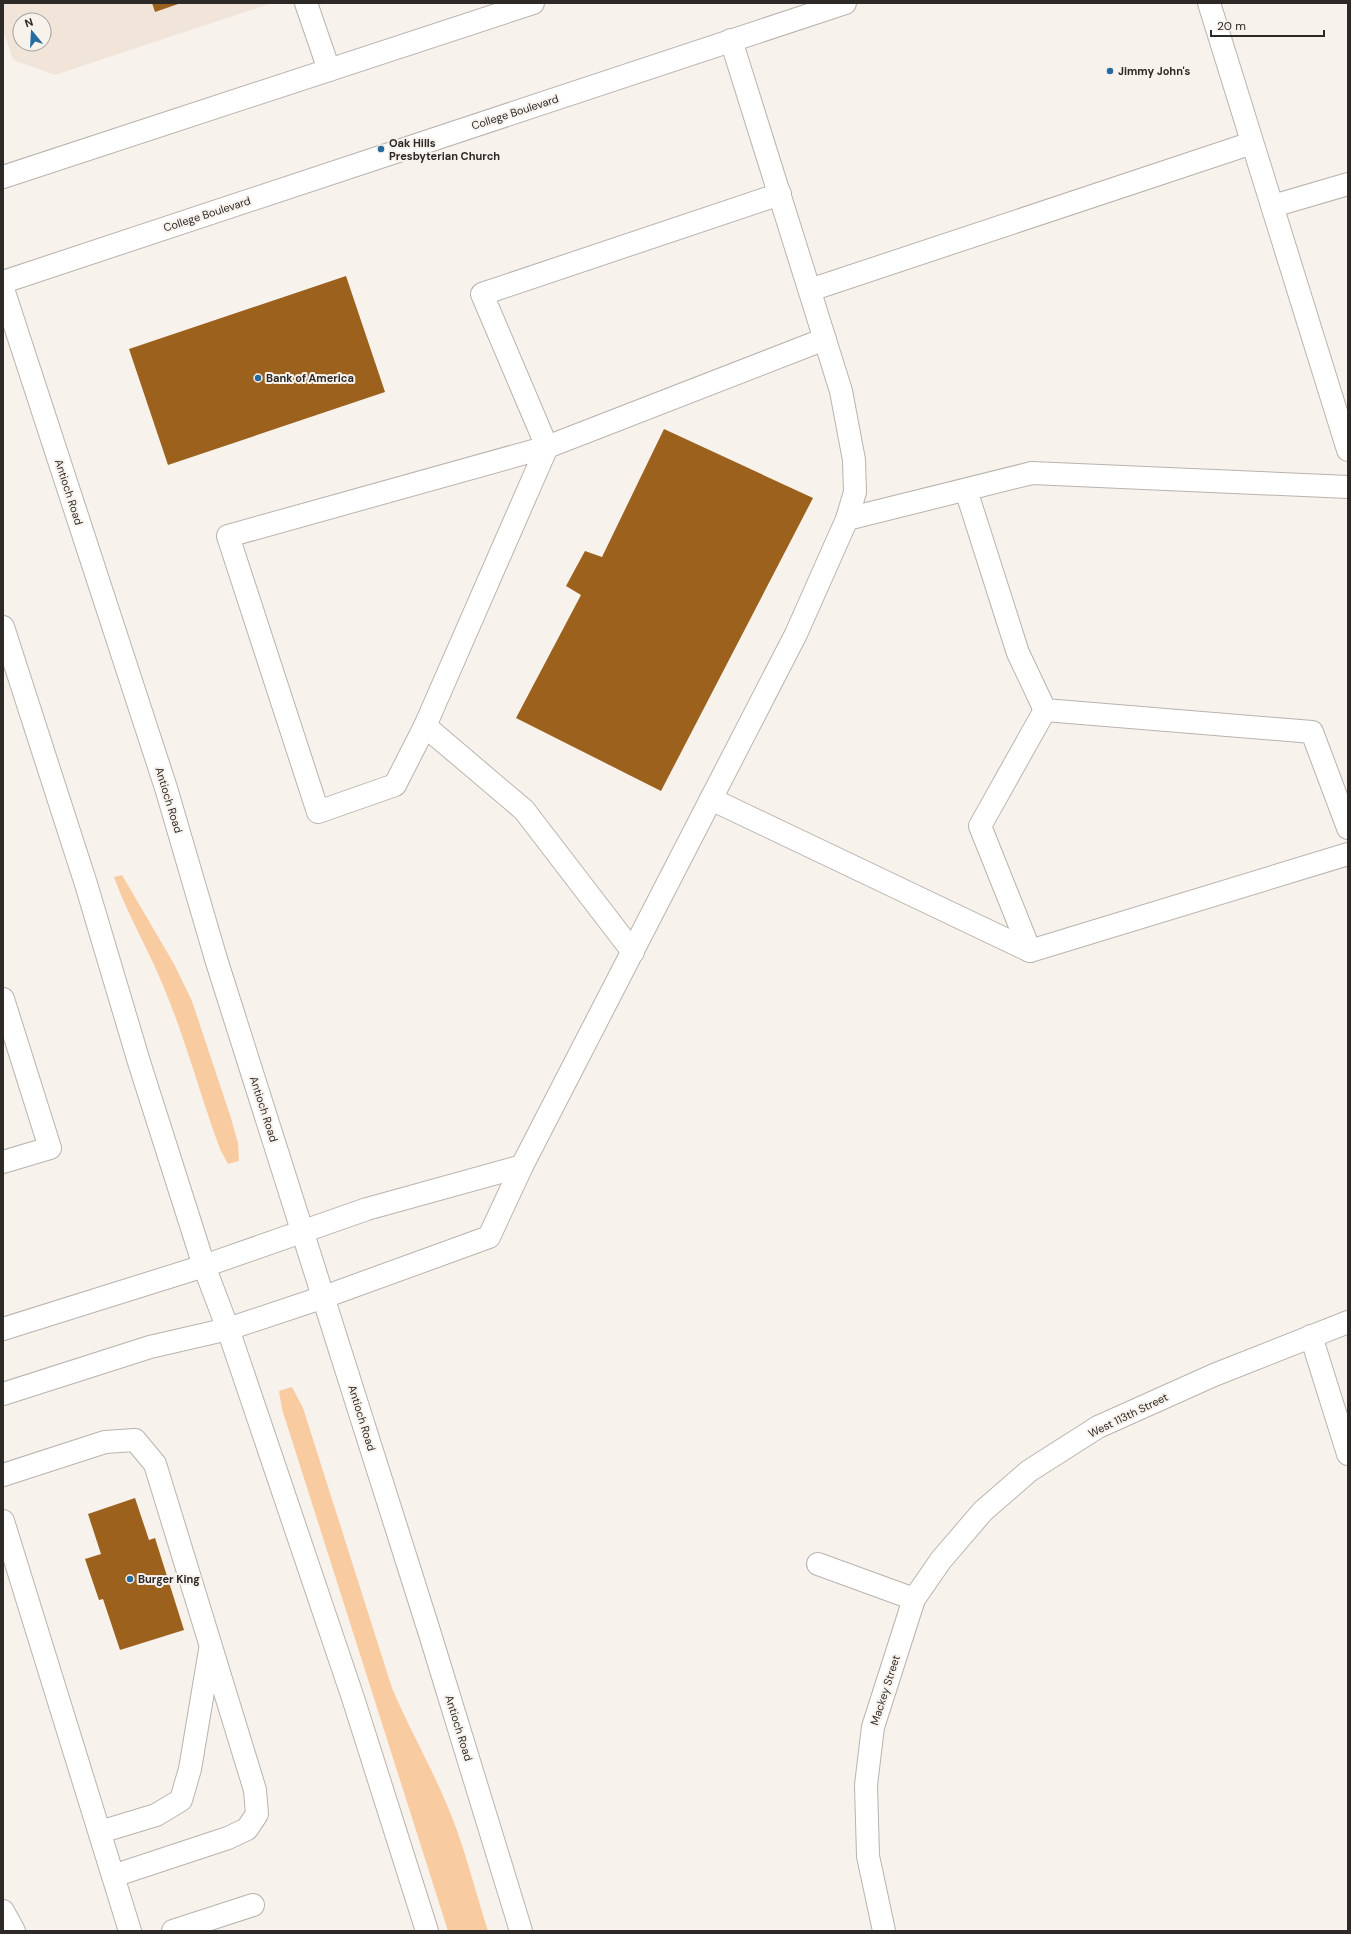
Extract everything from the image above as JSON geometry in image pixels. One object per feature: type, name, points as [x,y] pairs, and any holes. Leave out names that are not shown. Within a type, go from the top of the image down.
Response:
[{"type":"main road","points":[[306,3],[329,70]]},
{"type":"main road","points":[[3,177],[533,3]]},
{"type":"main road","name":"College Boulevard","points":[[3,282],[844,3]]},
{"type":"main road","points":[[1209,3],[1348,450]]},
{"type":"main road","points":[[3,1394],[150,1347],[228,1329],[324,1297],[489,1237],[522,1166],[796,634],[847,519],[855,492],[854,460],[841,391],[731,40]]},
{"type":"main road","points":[[810,290],[1252,143]]},
{"type":"main road","points":[[1273,206],[1348,184]]},
{"type":"main road","points":[[780,194],[482,294],[547,448],[425,726],[395,785],[318,812],[228,536],[547,448],[825,339]]},
{"type":"main road","name":"Antioch Road","points":[[3,289],[166,788],[216,959],[324,1297],[521,1931]]},
{"type":"main road","points":[[847,519],[1032,473],[1348,487]]},
{"type":"main road","points":[[966,490],[1018,653],[1046,710]]},
{"type":"main road","points":[[3,627],[86,884],[138,1062],[204,1266],[228,1329],[353,1698],[427,1931]]},
{"type":"main road","points":[[1046,710],[1312,732],[1348,828]]},
{"type":"main road","points":[[1030,951],[980,826],[1046,710]]},
{"type":"main road","points":[[425,726],[524,810],[633,952]]},
{"type":"main road","points":[[711,799],[1030,951],[1348,854]]},
{"type":"main road","points":[[3,999],[11,1053],[50,1148],[3,1162]]},
{"type":"main road","points":[[3,1329],[204,1266],[367,1209],[522,1166]]},
{"type":"main road","name":"West 113th Street","points":[[914,1599],[941,1560],[983,1511],[1029,1471],[1098,1427],[1214,1375],[1348,1322]]},
{"type":"main road","points":[[1311,1336],[1348,1454]]},
{"type":"main road","points":[[3,1475],[105,1442],[134,1440],[155,1464],[255,1790],[257,1814],[247,1829],[228,1838],[113,1876]]},
{"type":"main road","points":[[3,1520],[130,1931]]},
{"type":"main road","points":[[818,1564],[914,1599]]},
{"type":"main road","name":"Mackey Street","points":[[884,1931],[868,1856],[866,1785],[873,1727],[914,1599]]},
{"type":"main road","points":[[100,1832],[156,1815],[181,1800],[190,1769],[211,1646]]},
{"type":"main road","points":[[173,1931],[253,1905]]},
{"type":"main road","points":[[3,1911],[14,1931]]},
{"type":"shaded area","points":[[3,3],[273,3],[55,75],[13,60],[3,30]]},
{"type":"shaded area","points":[[122,875],[174,964],[192,1001],[230,1115],[238,1143],[239,1161],[228,1164],[220,1149],[172,1008],[114,877]]},
{"type":"shaded area","points":[[292,1387],[303,1408],[392,1688],[451,1814],[463,1847],[488,1931],[448,1931],[282,1409],[279,1391]]},
{"type":"building","points":[[152,3],[181,3],[155,12]]},
{"type":"building","points":[[346,276],[385,392],[168,465],[129,349]]},
{"type":"building","points":[[664,429],[813,498],[661,791],[516,718],[581,595],[566,586],[585,551],[602,557]]},
{"type":"building","name":"Burger King","points":[[135,1498],[149,1540],[155,1538],[184,1630],[120,1650],[103,1599],[99,1600],[85,1559],[101,1554],[88,1514]]},
{"type":"place","name":"Jimmy John's","points":[[1110,71]]},
{"type":"place","name":"Oak Hills Presbyterian Church","points":[[381,149]]},
{"type":"place","name":"Bank of America","points":[[258,378]]},
{"type":"place","name":"Burger King","points":[[130,1579]]}]
